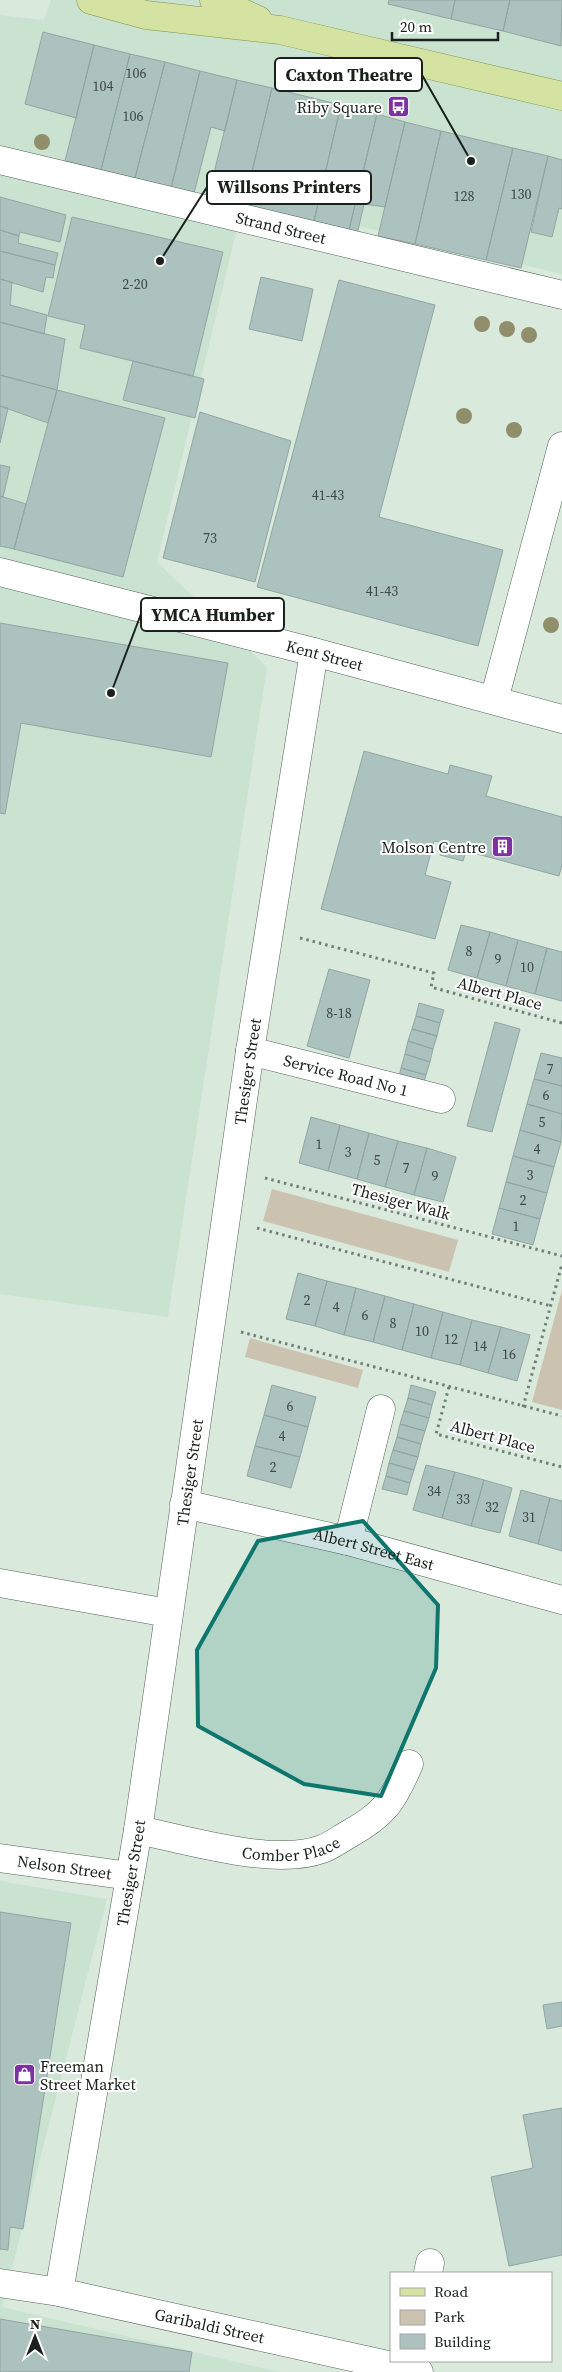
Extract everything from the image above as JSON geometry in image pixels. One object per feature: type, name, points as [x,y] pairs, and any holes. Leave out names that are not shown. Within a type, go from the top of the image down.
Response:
[{"type":"main road","points":[[91,0],[146,16],[280,30],[562,96]]},
{"type":"main road","points":[[214,0],[280,30]]},
{"type":"street","name":"Strand Street","points":[[0,160],[562,295]]},
{"type":"street","points":[[494,700],[562,446]]},
{"type":"street","name":"Kent Street","points":[[0,572],[314,652],[562,719]]},
{"type":"street","name":"Thesiger Street","points":[[59,2292],[138,1830],[250,1051],[314,652]]},
{"type":"street","name":"Service Road No 1","points":[[250,1051],[442,1099]]},
{"type":"street","points":[[348,1541],[382,1409]]},
{"type":"street","name":"Albert Street East","points":[[184,1504],[348,1541],[562,1600]]},
{"type":"street","points":[[0,1583],[168,1614]]},
{"type":"street","name":"Comber Place","points":[[138,1830],[263,1855],[293,1855],[322,1849],[375,1819],[397,1792],[409,1764]]},
{"type":"street","name":"Nelson Street","points":[[0,1858],[130,1876]]},
{"type":"street","name":"Garibaldi Street","points":[[0,2283],[59,2292],[411,2367]]},
{"type":"path","name":"Albert Place","points":[[270,930],[434,973],[431,988],[562,1023]]},
{"type":"path","name":"Thesiger Walk","points":[[233,1170],[562,1256]]},
{"type":"path","points":[[226,1220],[551,1306]]},
{"type":"path","points":[[523,1407],[561,1274],[562,1264]]},
{"type":"path","points":[[210,1324],[562,1416]]},
{"type":"path","name":"Albert Place","points":[[448,1387],[436,1434],[562,1467]]},
{"type":"highlighted area","points":[[363,1521],[438,1605],[436,1668],[381,1796],[304,1784],[198,1726],[197,1650],[258,1541]]},
{"type":"shaded area","points":[[51,0],[562,0],[562,274],[244,199],[157,562],[267,667],[168,1317],[0,1294],[0,15],[44,20]]},
{"type":"shaded area","points":[[0,1881],[107,1899],[2,2307],[280,2372],[0,2372]]},
{"type":"green space","points":[[272,1189],[458,1240],[449,1272],[263,1221]]},
{"type":"green space","points":[[562,1290],[562,1410],[532,1402]]},
{"type":"green space","points":[[250,1338],[363,1370],[358,1388],[245,1357]]},
{"type":"building","points":[[389,0],[455,0],[451,19],[388,4]]},
{"type":"building","points":[[455,0],[510,0],[503,31],[451,19]]},
{"type":"building","points":[[510,0],[562,0],[561,46],[503,31]]},
{"type":"building","points":[[43,32],[94,45],[76,118],[25,104]]},
{"type":"building","points":[[94,45],[130,54],[101,170],[65,161]]},
{"type":"building","points":[[130,54],[165,62],[135,178],[101,170]]},
{"type":"building","points":[[165,62],[200,71],[171,188],[135,178]]},
{"type":"building","points":[[200,71],[237,80],[225,131],[211,127],[194,193],[171,188]]},
{"type":"building","points":[[237,80],[272,88],[244,205],[208,197]]},
{"type":"building","points":[[272,88],[341,105],[314,221],[244,205]]},
{"type":"building","points":[[341,105],[377,114],[349,230],[314,221]]},
{"type":"building","points":[[377,114],[405,122],[385,207],[364,204],[357,235],[349,230]]},
{"type":"building","points":[[405,122],[441,131],[415,244],[378,236]]},
{"type":"building","points":[[441,131],[513,148],[486,260],[415,244]]},
{"type":"building","points":[[513,148],[548,156],[521,268],[486,260]]},
{"type":"building","points":[[548,156],[562,160],[562,209],[559,208],[552,237],[531,232]]},
{"type":"building","points":[[0,197],[66,215],[60,242],[20,232],[19,236],[0,230]]},
{"type":"building","points":[[72,217],[223,252],[193,376],[80,348],[85,325],[48,316]]},
{"type":"building","points":[[0,230],[19,236],[18,243],[58,253],[55,265],[0,251]]},
{"type":"building","points":[[0,251],[55,265],[53,278],[46,277],[43,292],[0,279]]},
{"type":"building","points":[[261,277],[313,289],[302,341],[249,329]]},
{"type":"building","points":[[0,279],[12,282],[10,305],[47,315],[44,334],[0,322]]},
{"type":"building","points":[[339,280],[435,305],[379,517],[503,550],[478,646],[257,587]]},
{"type":"building","points":[[0,322],[65,339],[57,390],[0,375]]},
{"type":"building","points":[[133,361],[204,379],[195,418],[123,400]]},
{"type":"building","points":[[0,375],[57,390],[48,423],[0,406]]},
{"type":"building","points":[[57,390],[165,418],[123,577],[14,549]]},
{"type":"building","points":[[0,406],[8,408],[0,443]]},
{"type":"building","points":[[200,412],[291,441],[255,582],[163,558]]},
{"type":"building","points":[[0,465],[10,467],[3,497],[0,496]]},
{"type":"building","points":[[0,496],[26,504],[14,549],[0,546]]},
{"type":"building","points":[[0,623],[228,663],[211,757],[21,723],[5,814],[0,813]]},
{"type":"building","name":"Molson Centre","points":[[364,751],[448,774],[450,765],[492,776],[486,796],[562,817],[562,865],[559,876],[466,851],[463,861],[440,855],[443,843],[434,841],[425,875],[451,882],[435,939],[321,909]]},
{"type":"building","points":[[461,925],[490,932],[477,978],[448,970]]},
{"type":"building","points":[[490,932],[518,940],[506,986],[477,978]]},
{"type":"building","points":[[518,940],[547,948],[535,994],[506,986]]},
{"type":"building","points":[[547,948],[562,952],[562,1001],[535,994]]},
{"type":"building","points":[[329,969],[370,980],[349,1058],[307,1046]]},
{"type":"building","points":[[419,1003],[444,1010],[440,1023],[416,1016]]},
{"type":"building","points":[[416,1016],[440,1023],[437,1036],[412,1029]]},
{"type":"building","points":[[495,1022],[520,1029],[492,1132],[467,1126]]},
{"type":"building","points":[[412,1029],[437,1036],[433,1049],[408,1041]]},
{"type":"building","points":[[408,1041],[433,1049],[430,1062],[405,1054]]},
{"type":"building","points":[[541,1053],[562,1058],[562,1086],[534,1079]]},
{"type":"building","points":[[405,1054],[430,1062],[426,1075],[401,1068]]},
{"type":"building","points":[[401,1068],[426,1075],[422,1087],[398,1081]]},
{"type":"building","points":[[534,1079],[562,1086],[562,1114],[527,1104]]},
{"type":"building","points":[[527,1104],[562,1114],[561,1142],[520,1130]]},
{"type":"building","points":[[311,1117],[340,1125],[328,1171],[299,1163]]},
{"type":"building","points":[[340,1125],[369,1133],[357,1179],[328,1171]]},
{"type":"building","points":[[520,1130],[561,1142],[554,1167],[513,1156]]},
{"type":"building","points":[[369,1133],[398,1141],[385,1187],[357,1179]]},
{"type":"building","points":[[398,1141],[427,1148],[414,1195],[385,1187]]},
{"type":"building","points":[[427,1148],[456,1157],[443,1202],[414,1195]]},
{"type":"building","points":[[513,1156],[554,1167],[547,1193],[506,1182]]},
{"type":"building","points":[[506,1182],[547,1193],[540,1219],[499,1208]]},
{"type":"building","points":[[499,1208],[540,1219],[533,1245],[492,1234]]},
{"type":"building","points":[[298,1273],[327,1281],[315,1326],[286,1319]]},
{"type":"building","points":[[327,1281],[356,1288],[344,1335],[315,1326]]},
{"type":"building","points":[[356,1288],[385,1296],[373,1342],[344,1335]]},
{"type":"building","points":[[385,1296],[414,1304],[402,1350],[373,1342]]},
{"type":"building","points":[[414,1304],[443,1312],[431,1358],[402,1350]]},
{"type":"building","points":[[443,1312],[472,1320],[460,1365],[431,1358]]},
{"type":"building","points":[[472,1320],[501,1327],[488,1373],[460,1365]]},
{"type":"building","points":[[501,1327],[530,1335],[517,1381],[488,1373]]},
{"type":"building","points":[[272,1385],[316,1397],[308,1427],[264,1415]]},
{"type":"building","points":[[411,1385],[436,1392],[432,1405],[408,1398]]},
{"type":"building","points":[[408,1398],[432,1405],[429,1418],[404,1411]]},
{"type":"building","points":[[404,1411],[429,1418],[425,1431],[400,1424]]},
{"type":"building","points":[[264,1415],[308,1427],[300,1457],[255,1446]]},
{"type":"building","points":[[400,1424],[425,1431],[421,1444],[397,1437]]},
{"type":"building","points":[[397,1437],[421,1444],[418,1457],[393,1450]]},
{"type":"building","points":[[255,1446],[300,1457],[291,1488],[247,1476]]},
{"type":"building","points":[[393,1450],[418,1457],[414,1470],[389,1463]]},
{"type":"building","points":[[389,1463],[414,1470],[410,1483],[386,1476]]},
{"type":"building","points":[[426,1465],[455,1472],[442,1518],[413,1510]]},
{"type":"building","points":[[455,1472],[484,1480],[471,1526],[442,1518]]},
{"type":"building","points":[[386,1476],[410,1483],[407,1495],[382,1489]]},
{"type":"building","points":[[484,1480],[512,1488],[500,1533],[471,1526]]},
{"type":"building","points":[[521,1490],[550,1498],[538,1544],[509,1536]]},
{"type":"building","points":[[550,1498],[562,1501],[562,1551],[538,1544]]},
{"type":"building","name":"Freeman Street Market","points":[[0,1912],[71,1923],[23,2229],[10,2227],[8,2250],[0,2249]]},
{"type":"building","points":[[562,2002],[562,2026],[547,2029],[543,2005]]},
{"type":"building","points":[[562,2108],[562,2255],[509,2266],[491,2177],[533,2168],[523,2115]]},
{"type":"building","points":[[0,2319],[192,2352],[189,2372],[0,2372]]},
{"type":"place","name":"Riby Square","points":[[398,107]]},
{"type":"place","name":"Caxton Theatre","points":[[471,161]]},
{"type":"place","name":"Willsons Printers","points":[[160,261]]},
{"type":"place","name":"YMCA Humber","points":[[111,693]]},
{"type":"place","name":"Molson Centre","points":[[502,847]]},
{"type":"place","name":"Freeman Street Market","points":[[24,2075]]}]
